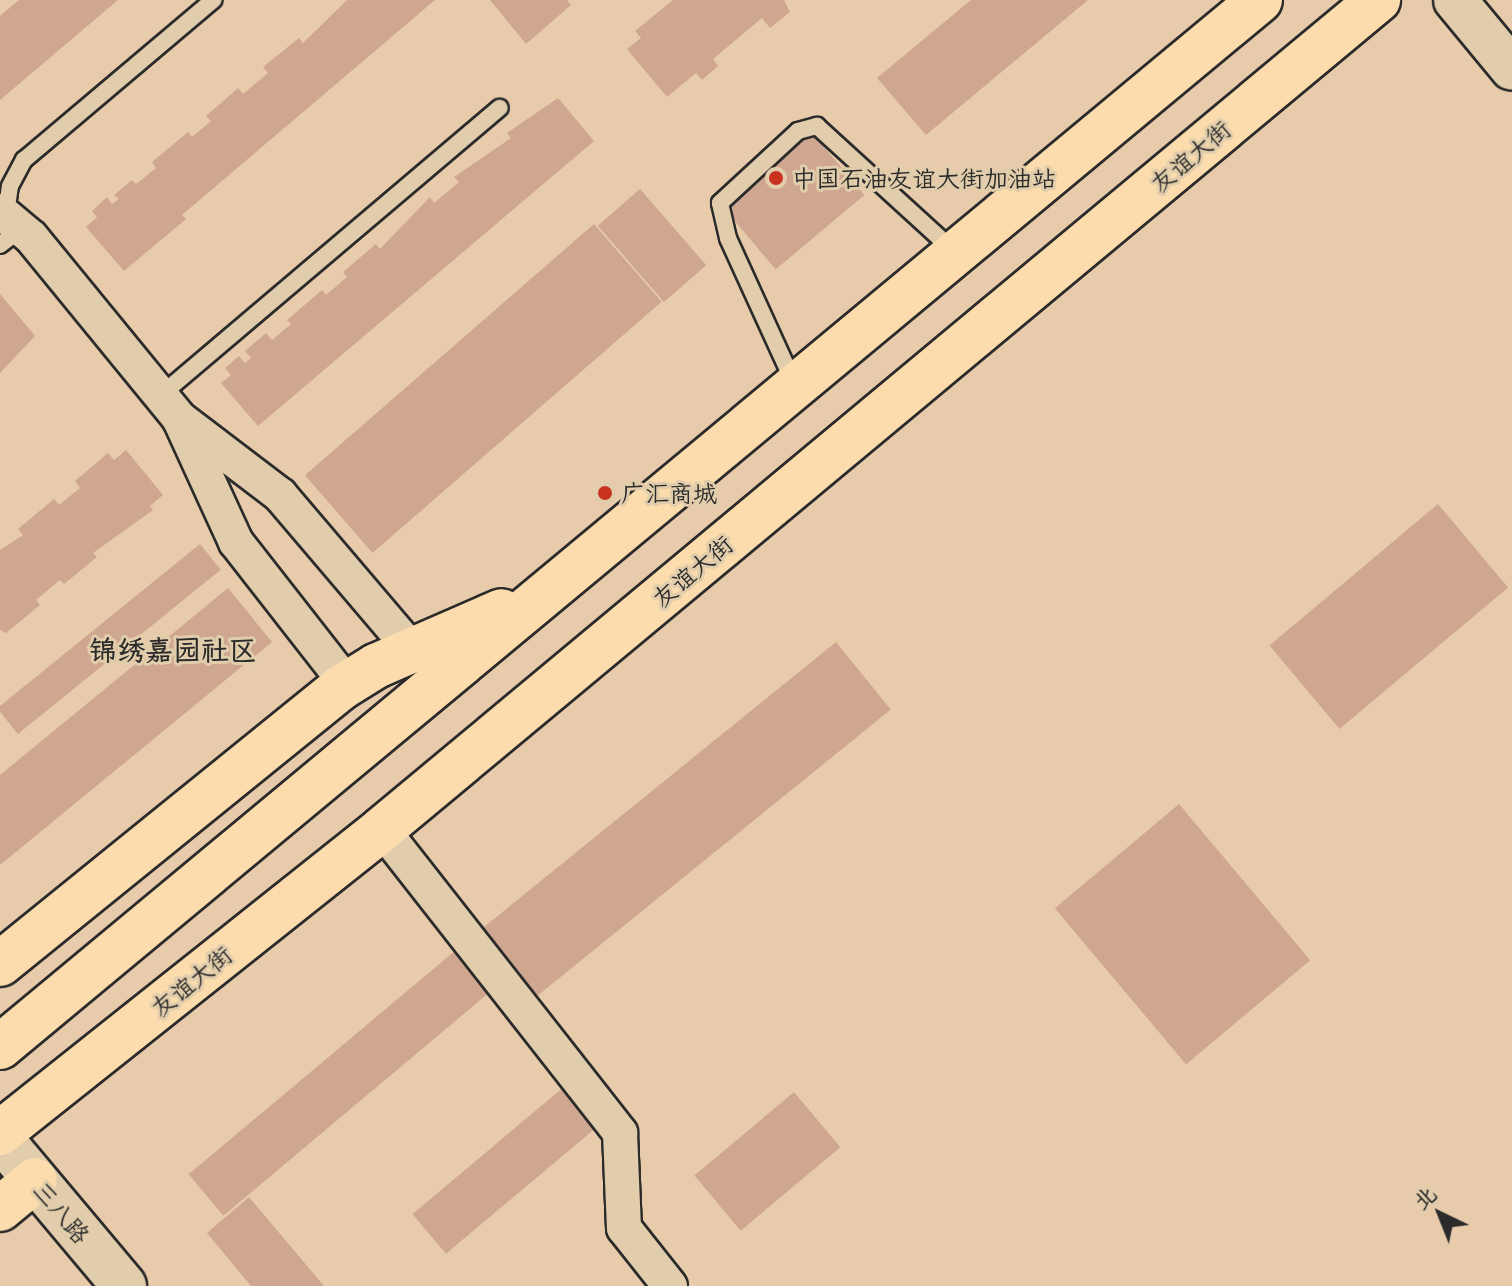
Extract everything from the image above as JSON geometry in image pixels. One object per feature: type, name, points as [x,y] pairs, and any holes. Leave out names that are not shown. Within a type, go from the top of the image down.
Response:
[{"type":"main road","points":[[0,1047],[1260,0]]},
{"type":"main road","name":"友谊大街","points":[[0,1135],[382,829],[1378,0]]},
{"type":"main road","points":[[0,964],[347,684],[412,650],[548,591]]},
{"type":"main road","name":"三八路","points":[[0,1135],[124,1286]]},
{"type":"main road","points":[[0,1209],[35,1180]]},
{"type":"street","points":[[1455,0],[1512,69]]},
{"type":"street","points":[[7,224],[170,406],[280,495],[412,650]]},
{"type":"street","points":[[170,406],[236,542],[347,684]]},
{"type":"street","points":[[382,829],[620,1133],[624,1228],[670,1286]]},
{"type":"lane","points":[[7,224],[10,186],[24,160],[213,0]]},
{"type":"lane","points":[[170,406],[500,108]]},
{"type":"lane","points":[[796,386],[728,238],[720,203],[798,131],[817,126],[956,253]]},
{"type":"building","points":[[19,0],[118,0],[0,100],[0,16]]},
{"type":"building","points":[[347,0],[435,0],[182,215],[186,219],[124,271],[86,227],[97,217],[92,211],[107,197],[112,204],[119,199],[114,195],[132,180],[136,184],[156,168],[152,162],[188,132],[192,137],[211,121],[206,116],[238,88],[243,94],[268,73],[263,67],[299,38],[303,43]]},
{"type":"building","points":[[490,0],[567,0],[571,5],[526,44]]},
{"type":"building","points":[[673,0],[784,0],[790,12],[770,28],[762,18],[713,59],[718,66],[702,80],[696,73],[667,97],[627,49],[641,38],[635,31]]},
{"type":"building","points":[[971,0],[1088,0],[926,135],[877,78]]},
{"type":"building","points":[[558,98],[594,141],[258,426],[221,383],[231,375],[225,368],[239,356],[245,363],[251,358],[245,351],[266,333],[272,340],[291,324],[287,320],[322,290],[326,295],[347,277],[343,272],[376,244],[380,249],[430,197],[434,203],[459,182],[454,177],[511,138],[507,133]]},
{"type":"building","points":[[804,123],[864,195],[776,270],[715,198]]},
{"type":"building","points":[[640,189],[706,265],[664,302],[598,226]]},
{"type":"building","points":[[594,224],[662,302],[373,553],[305,475]]},
{"type":"building","points":[[0,294],[35,336],[0,373]]},
{"type":"building","points":[[126,450],[163,495],[150,506],[153,510],[93,553],[97,557],[64,584],[60,580],[36,600],[40,605],[6,633],[0,630],[0,550],[23,535],[18,529],[54,499],[59,505],[80,488],[75,481],[108,453],[114,460]]},
{"type":"building","points":[[1438,504],[1508,587],[1340,729],[1269,645]]},
{"type":"building","points":[[200,544],[221,570],[18,734],[0,712],[0,706]]},
{"type":"building","points":[[228,588],[272,642],[0,865],[0,775]]},
{"type":"building","points":[[836,642],[891,710],[537,996],[482,928]]},
{"type":"building","points":[[1179,804],[1310,960],[1186,1064],[1055,908]]},
{"type":"building","points":[[456,950],[491,991],[223,1216],[189,1174]]},
{"type":"building","points":[[565,1086],[598,1126],[446,1254],[413,1214]]},
{"type":"building","points":[[794,1092],[840,1147],[741,1231],[694,1176]]},
{"type":"building","points":[[249,1197],[324,1286],[251,1286],[207,1233]]},
{"type":"place","name":"中国石油友谊大街加油站","points":[[776,178]]},
{"type":"place","name":"广汇商城","points":[[605,493]]},
{"type":"district","name":"锦绣嘉园社区","points":[[173,649]]}]
